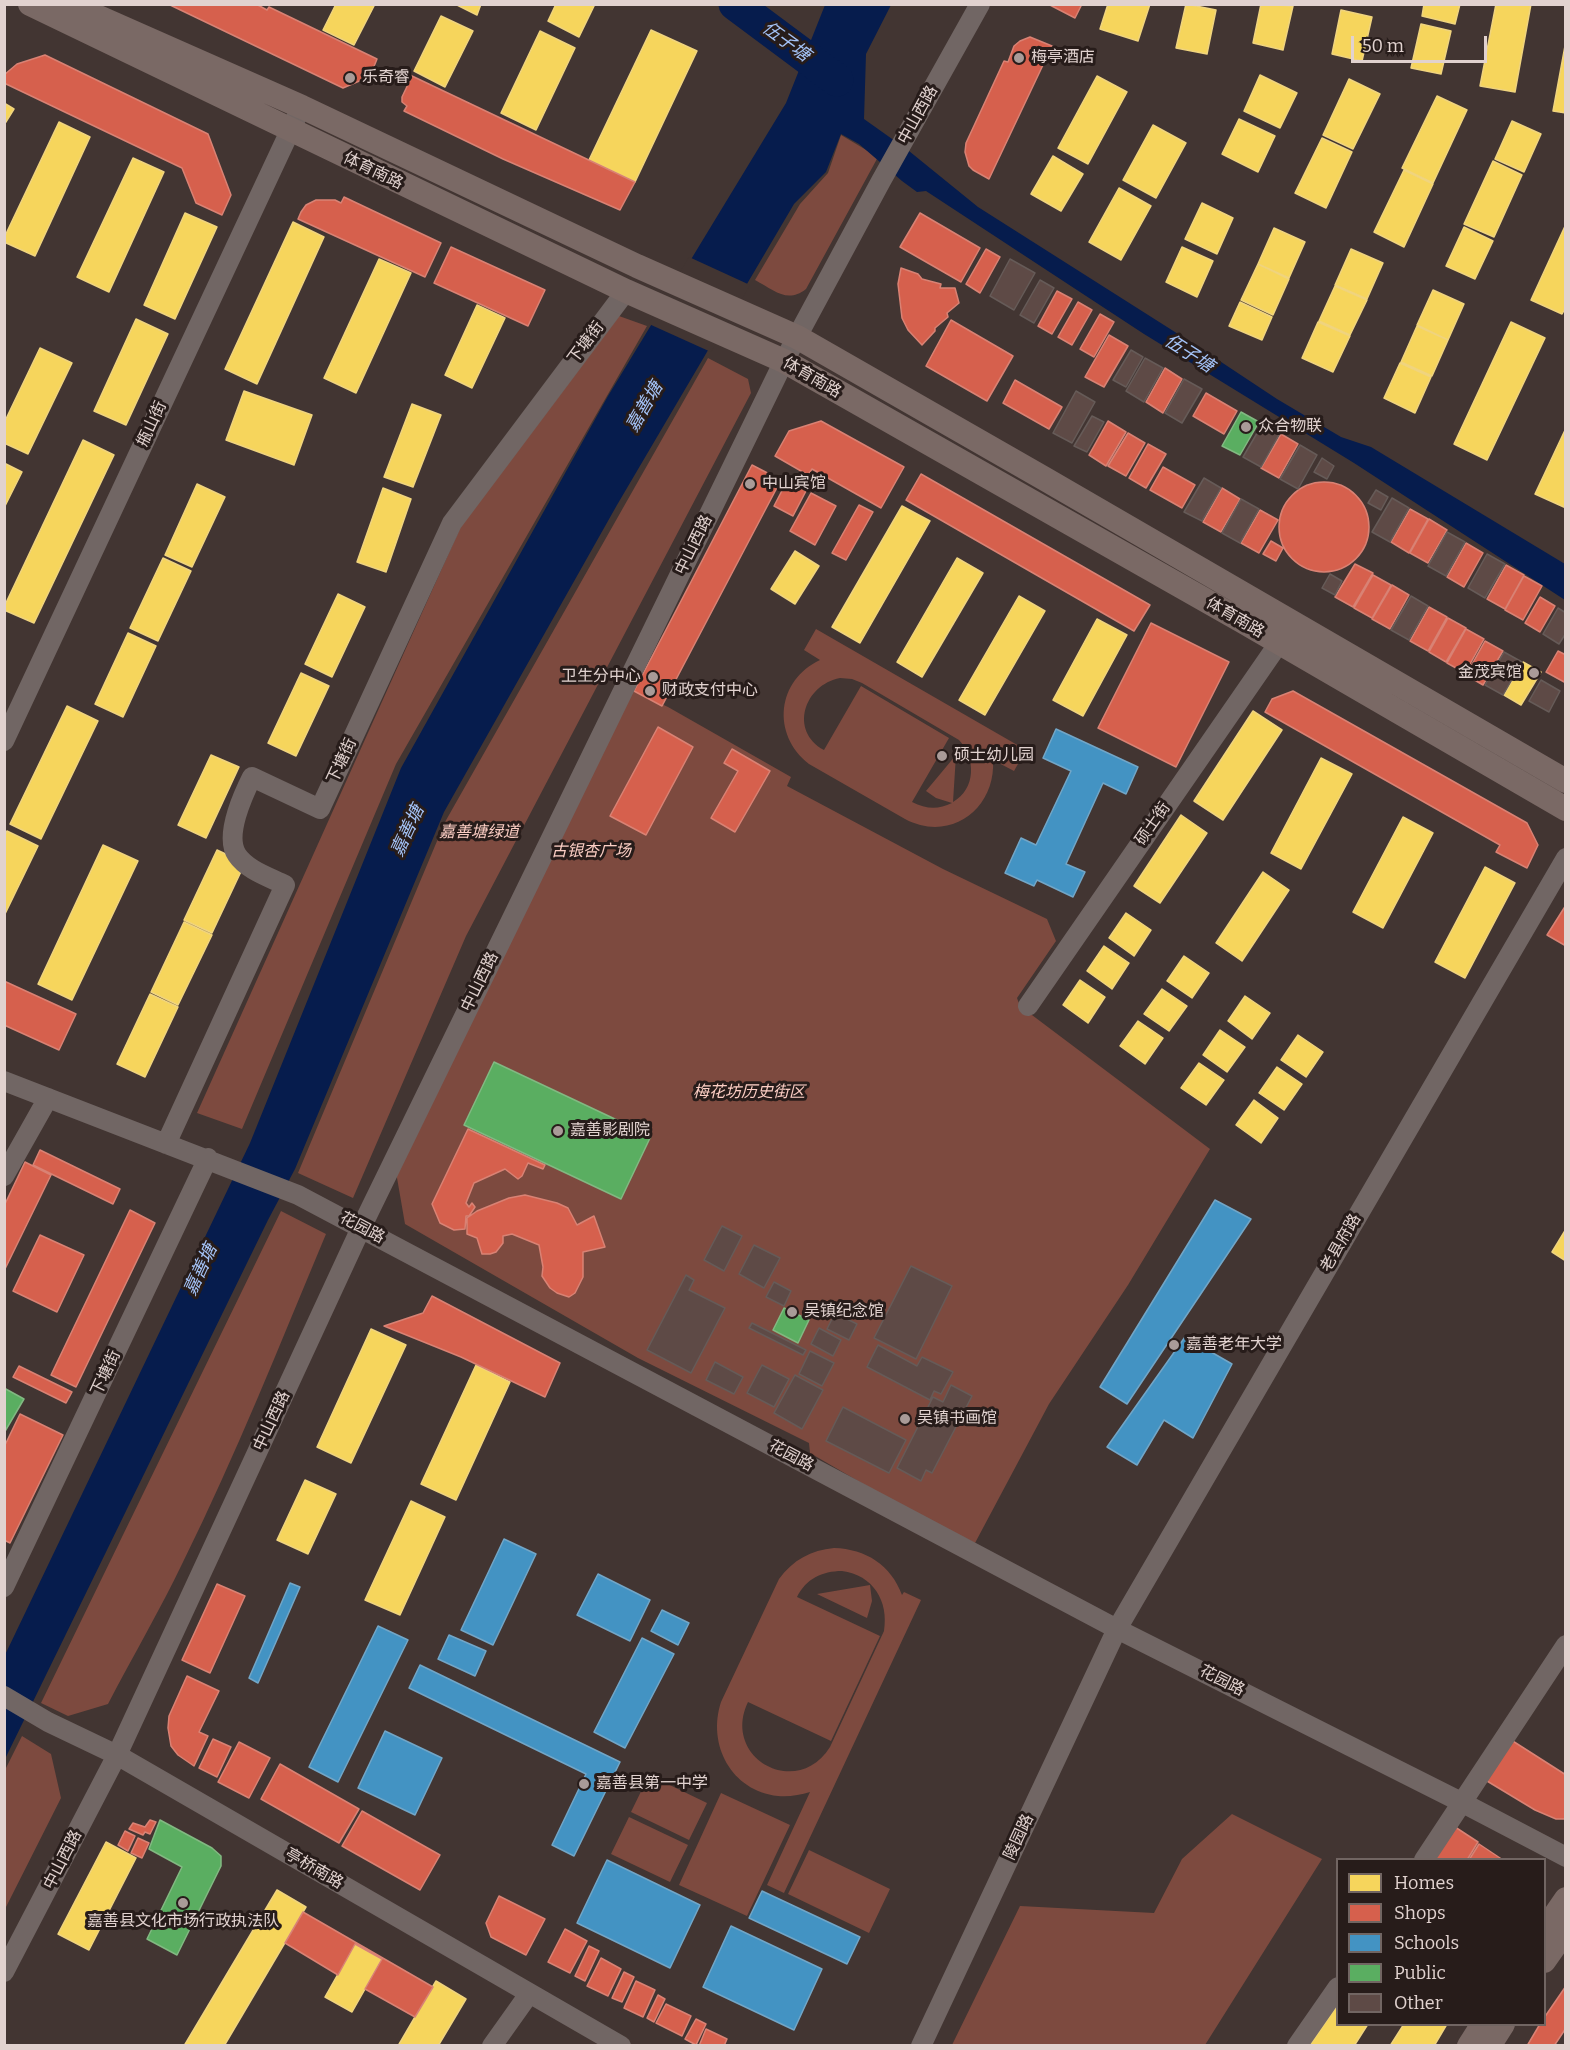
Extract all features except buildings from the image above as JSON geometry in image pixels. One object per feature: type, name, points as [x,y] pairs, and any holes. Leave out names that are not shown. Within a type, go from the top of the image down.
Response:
[{"type":"main road","name":"体育南路","points":[[30,4],[626,291],[784,361],[1566,809]]},
{"type":"main road","name":"体育南路","points":[[69,4],[302,107],[637,266],[797,337],[1566,781]]},
{"type":"main road","points":[[1546,1929],[1566,1899]]},
{"type":"main road","points":[[1546,1960],[1566,1930]]},
{"type":"main road","points":[[1469,2046],[1482,2026]]},
{"type":"main road","points":[[1489,2046],[1502,2026]]},
{"type":"street","name":"中山西路","points":[[4,1972],[117,1755],[361,1228],[784,361],[881,181],[981,4]]},
{"type":"street","name":"甁山街","points":[[4,741],[302,107]]},
{"type":"street","name":"下塘街","points":[[166,1144],[285,885],[256,871],[236,854],[233,842],[236,820],[242,797],[252,777],[320,809],[452,523],[626,291]]},
{"type":"street","name":"硕士街","points":[[1028,1006],[1279,643]]},
{"type":"street","name":"老县府路","points":[[1117,1629],[1566,858]]},
{"type":"street","name":"花园路","points":[[4,1081],[208,1158],[298,1195],[1117,1629],[1566,1857]]},
{"type":"street","points":[[4,1176],[48,1098]]},
{"type":"street","name":"下塘街","points":[[4,1587],[208,1158]]},
{"type":"street","name":"陵园路","points":[[921,2046],[1117,1629]]},
{"type":"street","points":[[1425,1858],[1566,1645]]},
{"type":"street","name":"亭桥南路","points":[[4,1696],[48,1722],[117,1755],[621,2046]]},
{"type":"street","points":[[1298,2046],[1336,1990]]},
{"type":"street","points":[[492,2046],[529,1994]]},
{"type":"green space","points":[[841,135],[878,157],[806,289],[793,295],[780,294],[755,280],[800,204],[828,173]]},
{"type":"green space","points":[[619,316],[647,326],[396,764],[242,1129],[197,1113],[461,526]]},
{"type":"green space","name":"嘉善塘绿道","points":[[708,358],[748,379],[751,393],[466,936],[353,1198],[298,1173],[445,822]]},
{"type":"green space","points":[[816,629],[1026,750],[1014,771],[993,760],[992,778],[987,793],[978,807],[967,817],[953,824],[938,827],[922,825],[905,819],[809,764],[797,752],[784,723],[784,708],[795,680],[820,660],[804,650]],"holes":[[[840,678],[852,679],[959,740],[965,747],[971,764],[969,781],[961,796],[953,802],[956,755],[926,791],[936,798],[952,803],[932,808],[912,802],[949,738],[861,686],[824,750],[813,742],[804,721],[805,710],[810,699],[828,682]]]},
{"type":"green space","name":"梅花坊历史街区","points":[[629,689],[668,707],[791,777],[787,786],[943,869],[1047,919],[1056,941],[1017,998],[1020,1006],[1210,1149],[1128,1285],[1049,1404],[975,1543],[913,1513],[810,1453],[809,1443],[638,1358],[405,1224],[396,1172]]},
{"type":"green space","points":[[281,1211],[326,1234],[275,1358],[202,1522],[165,1598],[108,1704],[68,1716],[41,1703]]},
{"type":"green space","points":[[826,1549],[846,1549],[867,1555],[891,1575],[902,1595],[904,1592],[921,1600],[784,1893],[767,1885],[810,1792],[794,1796],[778,1796],[761,1792],[747,1785],[727,1763],[720,1749],[717,1734],[718,1718],[721,1702],[779,1579],[796,1561]],"holes":[[[842,1571],[853,1573],[870,1584],[881,1600],[885,1620],[884,1631],[830,1747],[816,1763],[799,1770],[782,1771],[766,1765],[753,1755],[745,1740],[742,1722],[748,1702],[831,1741],[880,1636],[797,1597],[805,1585],[821,1574]]]},
{"type":"green space","points":[[870,1585],[872,1601],[867,1618],[817,1594]]},
{"type":"green space","points":[[22,1736],[51,1754],[61,1798],[5,1909],[5,1770]]},
{"type":"green space","points":[[649,1775],[707,1803],[689,1840],[631,1812]]},
{"type":"green space","points":[[721,1793],[790,1825],[747,1916],[679,1885]]},
{"type":"green space","points":[[1232,1814],[1322,1859],[1205,2045],[952,2045],[1020,1906],[1154,1913],[1182,1859]]},
{"type":"green space","points":[[629,1817],[688,1845],[670,1882],[611,1854]]},
{"type":"green space","points":[[809,1850],[890,1889],[869,1933],[788,1894]]},
{"type":"water","name":"嘉善塘","points":[[825,5],[891,5],[866,54],[864,119],[909,151],[978,207],[1277,399],[1341,437],[1371,447],[1565,564],[1565,600],[1354,463],[1144,334],[926,191],[917,192],[859,144],[841,134],[826,172],[794,204],[617,505],[444,812],[295,1169],[5,1759],[4,1657],[250,1143],[401,768],[608,396],[786,103]]},
{"type":"pier","points":[[689,257],[750,285],[711,352],[649,324]]},
{"type":"waterway","name":"伍子塘","points":[[735,4],[837,80]]},
{"type":"place","name":"梅亭酒店","points":[[1019,58]]},
{"type":"place","name":"乐奇睿","points":[[350,78]]},
{"type":"place","name":"众合物联","points":[[1246,427]]},
{"type":"place","name":"中山宾馆","points":[[750,484]]},
{"type":"place","name":"金茂宾馆","points":[[1534,673]]},
{"type":"place","name":"卫生分中心","points":[[653,677]]},
{"type":"place","name":"财政支付中心","points":[[650,691]]},
{"type":"place","name":"硕士幼儿园","points":[[942,756]]},
{"type":"place","name":"嘉善影剧院","points":[[558,1131]]},
{"type":"place","name":"吴镇纪念馆","points":[[792,1312]]},
{"type":"place","name":"嘉善老年大学","points":[[1174,1345]]},
{"type":"place","name":"吴镇书画馆","points":[[905,1419]]},
{"type":"place","name":"嘉善县第一中学","points":[[584,1784]]},
{"type":"place","name":"嘉善县文化市场行政执法队","points":[[183,1903]]},
{"type":"park label","name":"古银杏广场","points":[[591,852]]}]
